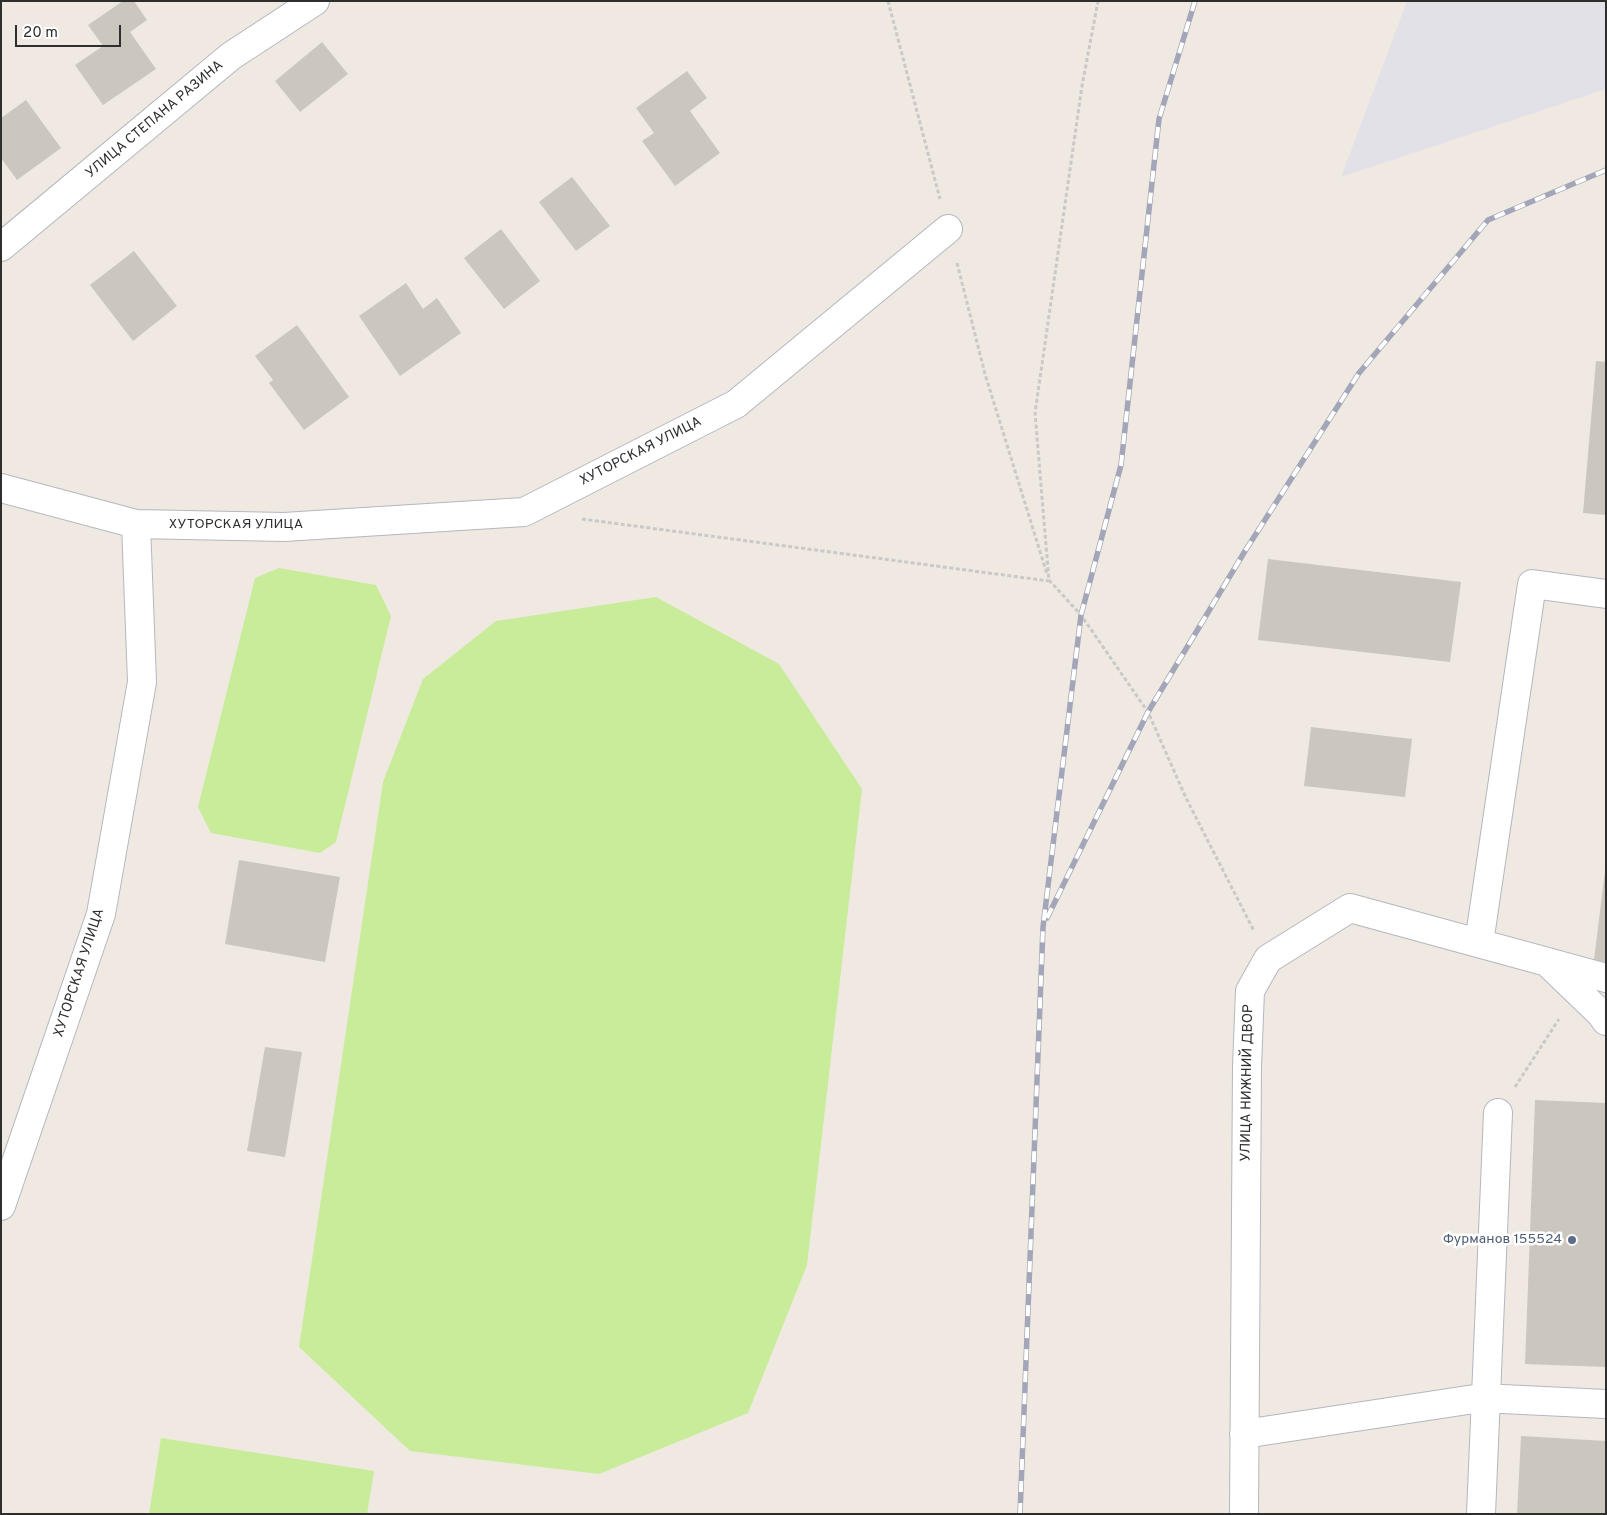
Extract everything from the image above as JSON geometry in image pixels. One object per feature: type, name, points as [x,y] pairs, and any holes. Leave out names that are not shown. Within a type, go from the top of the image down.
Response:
[{"type":"street","name":"УЛИЦА СТЕПАНА РАЗИНА","points":[[1,247],[231,56],[315,1]]},
{"type":"street","name":"ХУТОРСКАЯ УЛИЦА","points":[[1,1206],[101,914],[142,682],[136,524],[284,527],[524,512],[736,404],[948,229]]},
{"type":"street","points":[[1,488],[136,524]]},
{"type":"street","points":[[1479,943],[1532,584],[1606,594]]},
{"type":"street","name":"УЛИЦА НИЖНИЙ ДВОР","points":[[1244,1514],[1247,1066],[1250,991],[1268,959],[1350,908],[1606,978]]},
{"type":"street","points":[[1546,961],[1606,1021]]},
{"type":"street","points":[[1481,1514],[1498,1113]]},
{"type":"street","points":[[1244,1434],[1486,1398],[1606,1404]]},
{"type":"path","points":[[888,1],[985,374],[1049,582],[1080,615],[1148,712],[1186,798],[1268,959]]},
{"type":"path","points":[[1049,582],[1035,413],[1082,86],[1098,1]]},
{"type":"path","points":[[574,518],[1049,582]]},
{"type":"path","points":[[1498,1113],[1577,991]]},
{"type":"shaded area","points":[[1407,1],[1606,1],[1606,89],[1341,177]]},
{"type":"green space","points":[[279,568],[376,585],[391,616],[336,842],[320,853],[211,833],[198,807],[255,578]]},
{"type":"green space","points":[[656,597],[779,664],[862,789],[807,1265],[748,1413],[599,1474],[410,1451],[299,1347],[383,782],[423,679],[496,621]]},
{"type":"green space","points":[[161,1438],[374,1471],[367,1514],[149,1514]]},
{"type":"building","points":[[123,1],[134,1],[147,20],[130,32],[156,69],[103,105],[75,65],[103,46],[88,25]]},
{"type":"building","points":[[322,42],[348,74],[300,112],[275,81]]},
{"type":"building","points":[[687,71],[707,98],[690,111],[720,153],[675,186],[642,141],[654,133],[636,108]]},
{"type":"building","points":[[26,100],[61,148],[17,180],[1,158],[1,118]]},
{"type":"building","points":[[572,177],[610,226],[576,251],[539,202]]},
{"type":"building","points":[[501,229],[540,281],[504,309],[464,258]]},
{"type":"building","points":[[134,251],[177,306],[133,341],[90,285]]},
{"type":"building","points":[[406,283],[423,309],[437,298],[461,333],[400,376],[359,316]]},
{"type":"building","points":[[297,325],[349,397],[304,430],[269,383],[273,380],[255,356]]},
{"type":"building","points":[[1596,361],[1606,362],[1606,515],[1583,513]]},
{"type":"building","points":[[1268,559],[1461,582],[1450,662],[1258,640]]},
{"type":"building","points":[[1311,727],[1412,739],[1405,797],[1304,786]]},
{"type":"building","points":[[239,860],[340,877],[325,962],[225,944]]},
{"type":"building","points":[[1606,871],[1606,962],[1594,960]]},
{"type":"building","points":[[265,1047],[302,1052],[285,1157],[247,1151]]},
{"type":"building","points":[[1535,1100],[1606,1103],[1606,1367],[1525,1364]]},
{"type":"building","points":[[1521,1436],[1606,1441],[1606,1514],[1517,1514]]},
{"type":"railway","points":[[1020,1514],[1043,927],[1081,615],[1121,465],[1159,119],[1195,1]]},
{"type":"railway","points":[[1047,918],[1148,712],[1245,551],[1359,373],[1488,220],[1606,170]]},
{"type":"place","name":"Фурманов 155524","points":[[1572,1240]]}]
